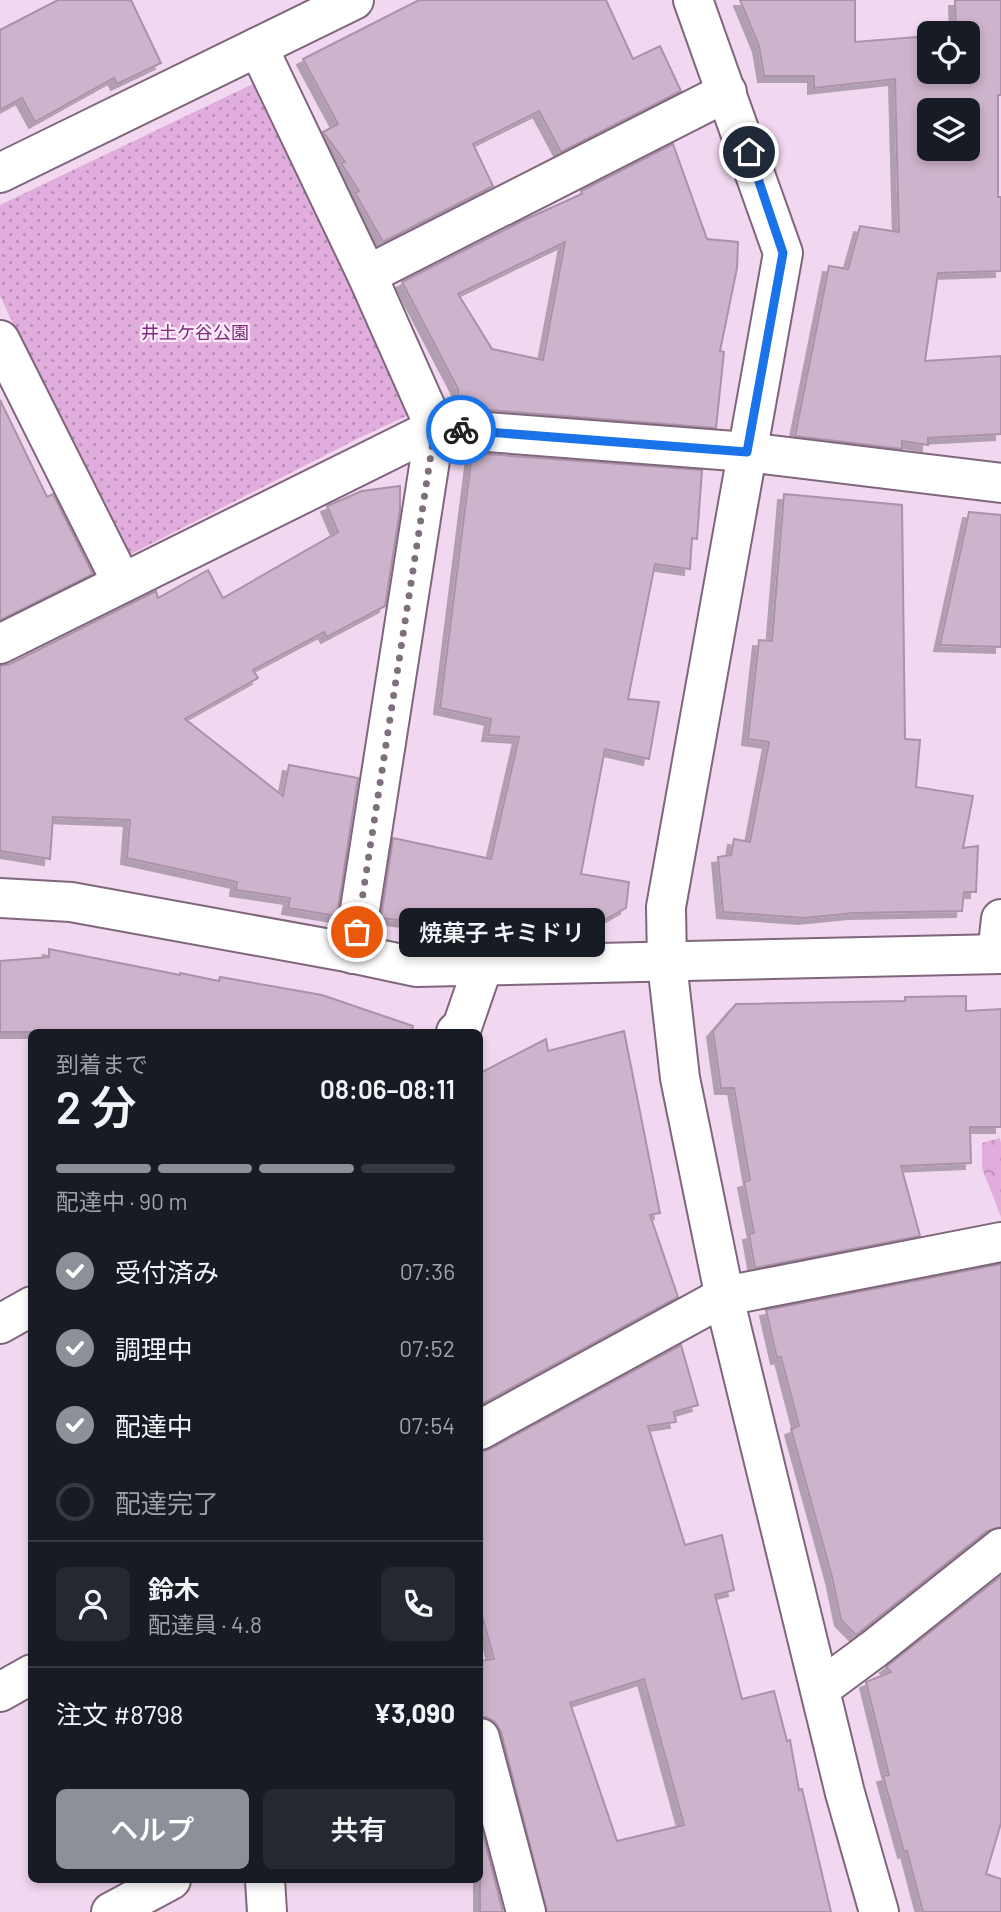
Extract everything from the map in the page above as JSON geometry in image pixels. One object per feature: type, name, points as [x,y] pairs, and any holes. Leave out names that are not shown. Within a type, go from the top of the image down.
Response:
[{"type":"street","points":[[0,173],[354,0]]},
{"type":"street","points":[[692,0],[783,253],[666,907],[667,963],[680,1078],[725,1296],[845,1793],[879,1912]]},
{"type":"street","points":[[258,47],[367,275],[435,428],[354,954]]},
{"type":"street","points":[[367,275],[727,92]]},
{"type":"street","points":[[0,340],[122,583]]},
{"type":"street","points":[[0,644],[435,428],[747,452],[1001,483]]},
{"type":"street","points":[[0,898],[71,902],[416,967],[667,963],[1000,942]]},
{"type":"street","points":[[460,1029],[483,966]]},
{"type":"street","points":[[483,1428],[725,1296],[1001,1242]]},
{"type":"street","points":[[0,1324],[28,1308]]},
{"type":"street","points":[[820,1689],[1001,1549]]},
{"type":"street","points":[[0,1692],[28,1676]]},
{"type":"street","points":[[483,1753],[526,1912]]},
{"type":"street","points":[[111,1912],[165,1883]]},
{"type":"street","points":[[265,1883],[267,1912]]},
{"type":"green space","name":"井土ケ谷公園","points":[[255,83],[411,414],[125,557],[0,296],[0,205]]},
{"type":"green space","points":[[1000,1138],[1001,1217],[982,1168],[982,1143]]},
{"type":"building","points":[[58,0],[131,0],[161,63],[117,84],[114,78],[35,122],[22,98],[0,110],[0,30]]},
{"type":"building","points":[[419,0],[606,0],[633,59],[660,46],[681,91],[561,152],[539,111],[473,144],[493,186],[383,242],[355,193],[359,191],[341,163],[345,162],[323,132],[338,124],[303,59]]},
{"type":"building","points":[[740,0],[855,0],[855,42],[917,37],[917,84],[980,84],[980,21],[956,21],[955,0],[1001,0],[998,197],[1001,197],[1001,271],[938,273],[925,361],[1001,356],[1001,434],[928,438],[928,445],[902,441],[902,449],[795,436],[829,266],[848,269],[860,226],[899,232],[895,79],[814,88],[814,76],[764,76],[759,46]]},
{"type":"building","points":[[673,144],[707,239],[738,242],[737,268],[720,351],[724,352],[716,428],[477,409],[478,406],[457,404],[458,389],[402,282],[524,220],[582,194],[581,191]],"holes":[[[565,242],[543,360],[492,349],[458,294]]]},
{"type":"building","points":[[0,400],[47,497],[53,494],[93,574],[0,620]]},
{"type":"building","points":[[472,453],[702,470],[697,539],[692,538],[690,569],[655,564],[628,699],[659,702],[649,759],[605,749],[581,874],[629,882],[626,908],[601,922],[539,922],[436,909],[434,924],[381,918],[393,838],[491,859],[519,737],[488,735],[491,719],[440,708]]},
{"type":"building","points":[[400,486],[400,510],[385,606],[327,637],[324,632],[253,670],[258,678],[185,719],[283,796],[289,765],[358,778],[337,916],[288,908],[290,898],[236,890],[237,882],[127,858],[130,820],[53,817],[50,859],[0,851],[0,666],[10,664],[156,591],[158,598],[208,570],[223,598],[338,532],[327,506],[362,491]]},
{"type":"building","points":[[784,494],[902,505],[905,739],[920,740],[916,787],[973,796],[963,848],[978,846],[976,892],[964,892],[962,911],[854,913],[804,918],[723,912],[718,857],[731,855],[734,839],[750,842],[769,742],[748,739],[759,640],[772,641]]},
{"type":"building","points":[[969,512],[1001,515],[1001,647],[940,645]]},
{"type":"building","points":[[49,949],[180,975],[219,981],[220,977],[322,995],[413,1026],[412,1029],[28,1029],[28,1032],[0,1032],[0,961],[49,957]]},
{"type":"building","points":[[966,996],[966,1011],[1001,1009],[1001,1127],[970,1127],[971,1163],[901,1166],[920,1236],[755,1268],[749,1234],[754,1233],[744,1182],[750,1180],[734,1088],[721,1088],[713,1031],[736,1004],[905,1001],[905,997]]},
{"type":"building","points":[[624,1031],[660,1213],[650,1215],[678,1297],[483,1403],[483,1071],[546,1039],[548,1051]]},
{"type":"building","points":[[1001,1264],[1001,1527],[987,1531],[856,1635],[841,1620],[832,1577],[791,1429],[799,1426],[781,1357],[777,1358],[766,1310]]},
{"type":"building","points":[[681,1345],[698,1405],[674,1412],[676,1422],[648,1426],[685,1545],[722,1535],[734,1590],[715,1595],[742,1699],[774,1691],[787,1741],[790,1740],[799,1790],[802,1789],[831,1912],[547,1912],[501,1732],[495,1722],[483,1717],[483,1661],[494,1659],[483,1619],[483,1451]],"holes":[[[644,1679],[684,1825],[617,1841],[570,1703]]]},
{"type":"building","points":[[1001,1576],[1001,1823],[986,1874],[1001,1879],[1001,1912],[923,1912],[883,1776],[889,1775],[866,1682],[891,1672],[886,1667]]},
{"type":"building","points":[[483,1834],[503,1912],[480,1912],[480,1883],[483,1883]]},
{"type":"way so far","points":[[357,932],[435,428],[461,430]]},
{"type":"place","name":"焼菓子 キミドリ","points":[[357,932]]},
{"type":"route","points":[[461,430],[747,452],[783,253],[749,152]]}]
